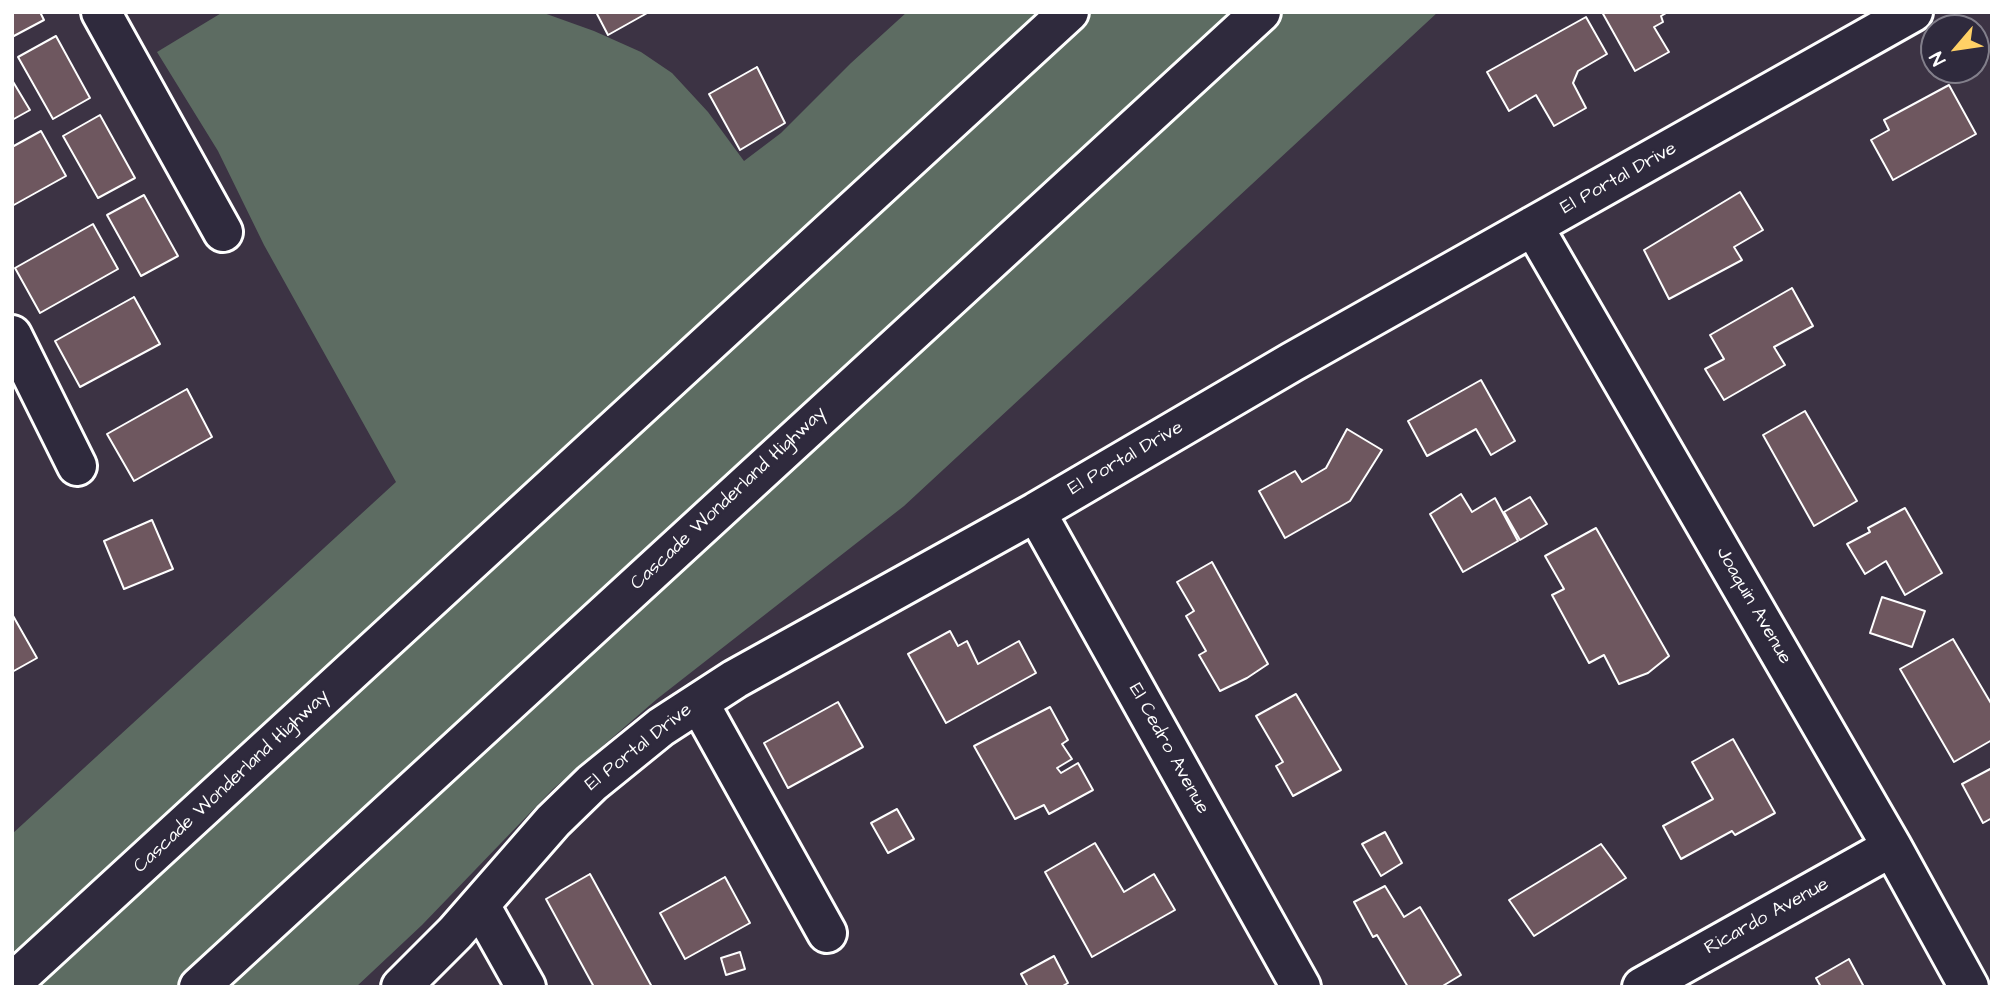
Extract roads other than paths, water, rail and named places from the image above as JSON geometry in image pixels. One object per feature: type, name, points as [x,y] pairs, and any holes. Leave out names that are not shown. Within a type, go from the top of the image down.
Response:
[{"type":"main road","points":[[102,12],[223,232]]},
{"type":"main road","name":"Cascade Wonderland Highway","points":[[12,983],[1069,12]]},
{"type":"main road","name":"Cascade Wonderland Highway","points":[[199,987],[1261,12]]},
{"type":"main road","name":"El Portal Drive","points":[[401,987],[438,952],[553,821],[592,783],[661,727],[735,679],[1035,512],[1292,362],[1913,12]]},
{"type":"main road","name":"Joaquin Avenue","points":[[1533,226],[1892,848],[1969,987]]},
{"type":"main road","points":[[12,335],[77,466]]},
{"type":"main road","name":"El Cedro Avenue","points":[[1035,512],[1301,987]]},
{"type":"main road","points":[[699,703],[827,933]]},
{"type":"main road","name":"Ricardo Avenue","points":[[1642,987],[1892,848]]},
{"type":"main road","points":[[480,905],[526,987]]}]
